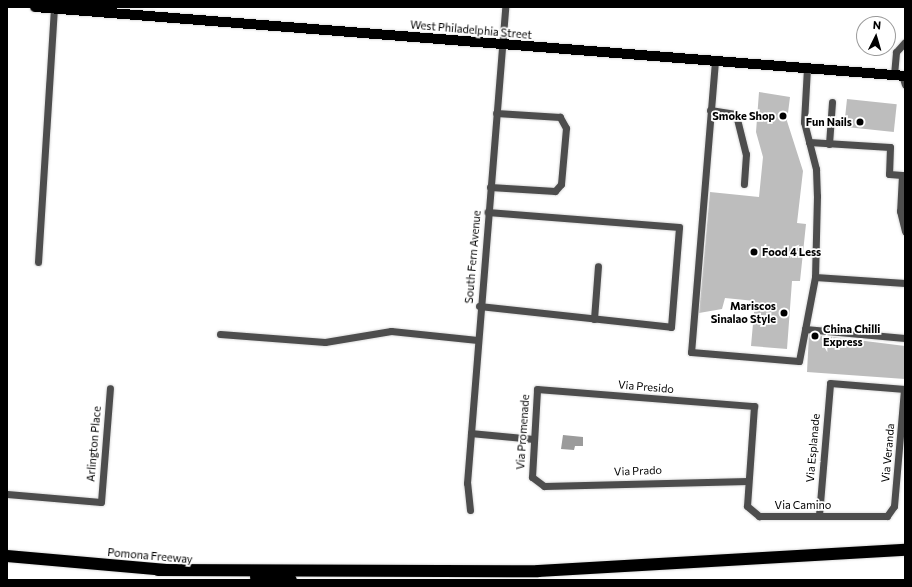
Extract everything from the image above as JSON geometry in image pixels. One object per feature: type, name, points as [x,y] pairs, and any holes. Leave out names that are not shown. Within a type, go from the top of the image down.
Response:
[{"type":"highway","points":[[158,570],[538,571],[905,550]]},
{"type":"highway","name":"Pomona Freeway","points":[[7,556],[158,570],[291,580]]},
{"type":"main road","name":"West Philadelphia Street","points":[[35,7],[807,68],[901,78]]},
{"type":"street","name":"South Fern Avenue","points":[[470,510],[467,483],[478,340],[479,306],[505,7]]},
{"type":"street","points":[[38,262],[54,8]]},
{"type":"street","points":[[901,78],[896,52],[905,42]]},
{"type":"street","points":[[715,61],[691,352],[799,361],[815,277],[817,196],[809,142],[804,122],[807,68]]},
{"type":"street","points":[[829,144],[832,102]]},
{"type":"street","points":[[710,110],[734,114],[737,119],[746,154],[744,184]]},
{"type":"street","points":[[490,187],[555,191],[561,184],[566,128],[560,117],[496,113]]},
{"type":"street","points":[[809,142],[890,147],[889,174],[903,175],[900,211],[905,231]]},
{"type":"street","points":[[479,306],[671,327],[679,227],[488,212]]},
{"type":"street","points":[[594,319],[598,266]]},
{"type":"street","points":[[815,277],[905,282]]},
{"type":"street","points":[[805,329],[905,338]]},
{"type":"street","points":[[220,334],[325,342],[391,331],[478,340]]},
{"type":"street","name":"Via Esplanade","points":[[819,515],[830,383],[905,389]]},
{"type":"street","name":"Arlington Place","points":[[7,494],[101,502],[110,388]]},
{"type":"street","name":"Via Presido","points":[[537,389],[754,406],[748,481]]},
{"type":"street","name":"Via Promenade","points":[[532,477],[533,438],[537,389]]},
{"type":"street","name":"Via Veranda","points":[[887,516],[894,506],[905,389]]},
{"type":"street","points":[[471,433],[533,438]]},
{"type":"street","name":"Via Prado","points":[[532,477],[544,486],[748,481]]},
{"type":"street","name":"Via Camino","points":[[748,481],[747,506],[759,516],[887,516]]},
{"type":"shaded area","points":[[563,435],[583,437],[583,446],[575,446],[574,450],[561,449]]},
{"type":"building","name":"Food 4 Less","points":[[759,92],[790,97],[787,121],[803,171],[797,223],[806,224],[800,281],[792,281],[787,349],[751,346],[755,301],[725,298],[722,309],[699,313],[710,192],[759,197],[763,157],[756,132]]},
{"type":"building","points":[[847,99],[897,104],[894,132],[844,127]]},
{"type":"building","points":[[809,334],[905,346],[905,379],[807,372]]},
{"type":"place","name":"Smoke Shop","points":[[783,116]]},
{"type":"place","name":"Fun Nails","points":[[860,122]]},
{"type":"place","name":"Food 4 Less","points":[[754,252]]},
{"type":"place","name":"Mariscos Sinalao Style","points":[[784,313]]},
{"type":"place","name":"China Chilli Express","points":[[815,336]]}]
